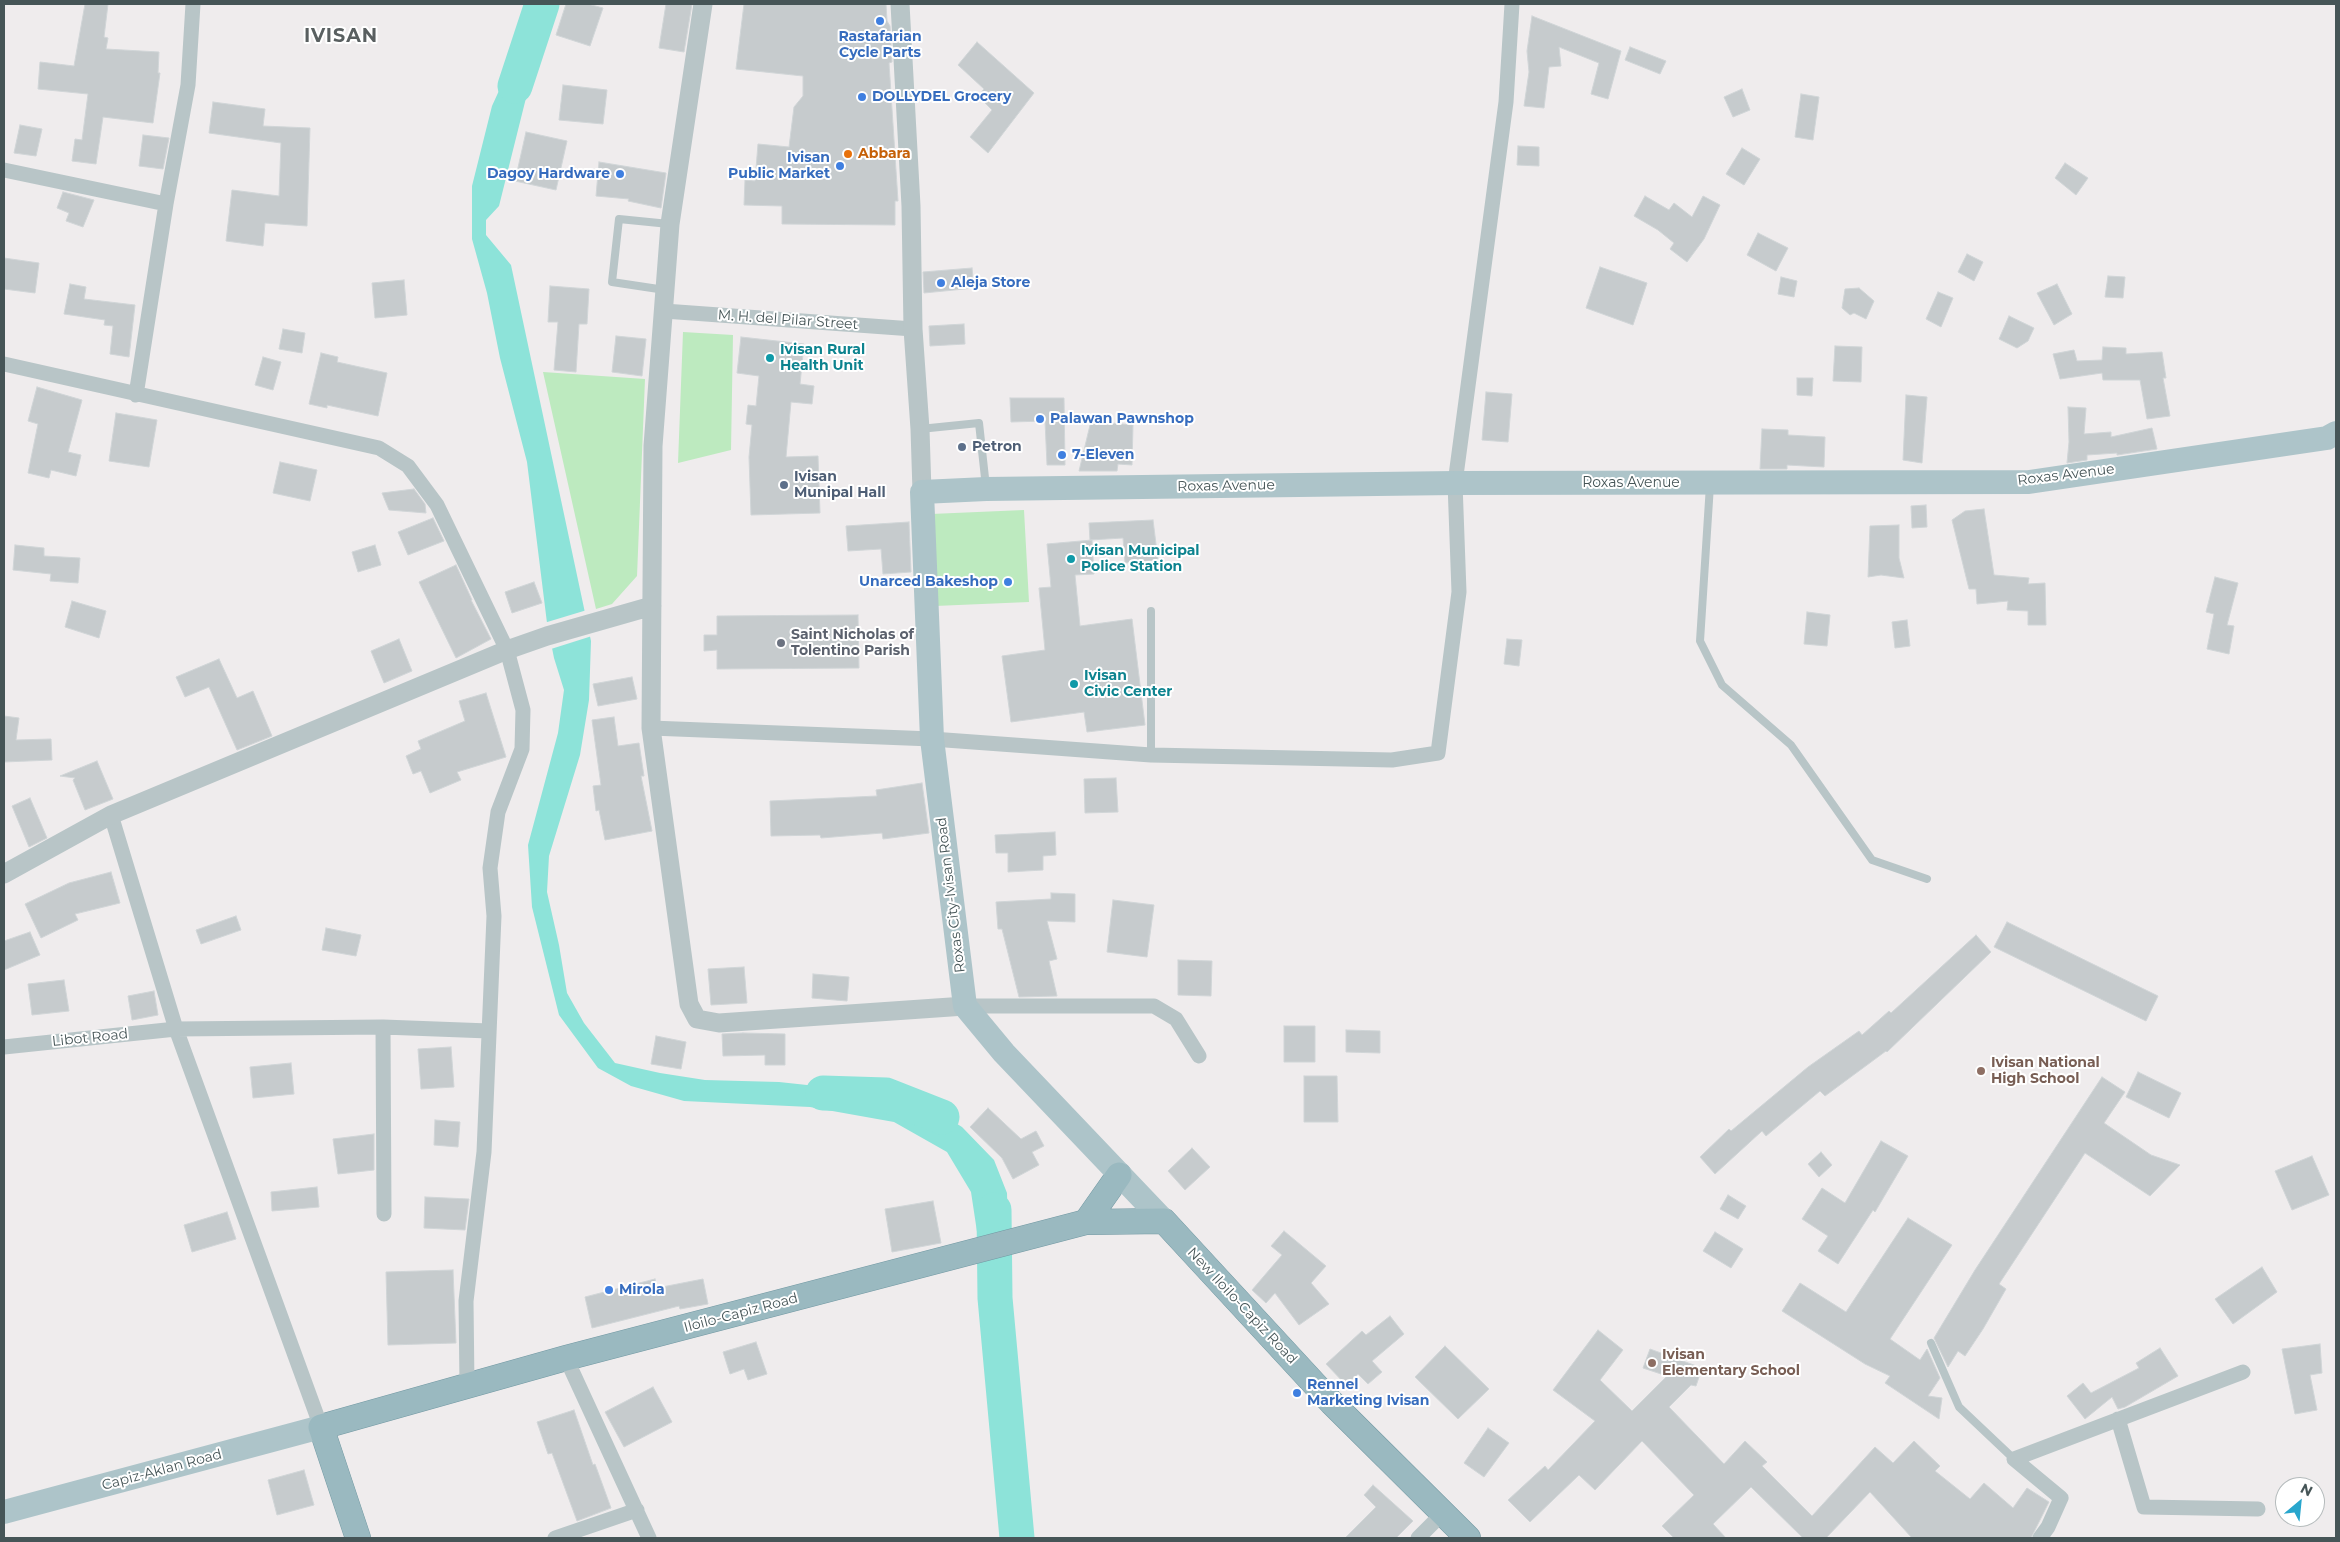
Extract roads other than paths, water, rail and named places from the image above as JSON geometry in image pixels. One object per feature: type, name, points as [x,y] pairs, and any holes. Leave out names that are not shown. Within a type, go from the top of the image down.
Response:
[{"type":"highway","points":[[1086,1222],[1119,1175]]},
{"type":"highway","name":"Iloilo-Capiz Road","points":[[321,1427],[566,1358],[936,1263],[1086,1222],[1164,1221]]},
{"type":"highway","name":"New Iloilo-Capiz Road","points":[[1164,1221],[1332,1404],[1468,1538]]},
{"type":"highway","points":[[321,1427],[358,1538]]},
{"type":"main road","name":"Roxas Avenue","points":[[922,492],[986,489],[1455,483],[2029,482],[2327,438],[2336,433]]},
{"type":"main road","name":"Roxas City-Ivisan Road","points":[[922,492],[932,740],[965,1006]]},
{"type":"main road","points":[[965,1006],[1004,1053],[1164,1221]]},
{"type":"main road","name":"Capiz-Aklan Road","points":[[4,1512],[321,1427]]},
{"type":"street","points":[[136,395],[166,204],[188,85],[193,4]]},
{"type":"street","points":[[703,4],[670,224],[653,446],[651,728],[689,1004],[697,1019],[719,1023],[965,1006],[1154,1006],[1176,1019],[1200,1056]]},
{"type":"street","points":[[900,4],[911,206],[913,329],[922,492]]},
{"type":"street","points":[[651,728],[932,740],[1151,755],[1392,760],[1438,753],[1459,592],[1455,483],[1506,102],[1512,4]]},
{"type":"street","points":[[4,170],[166,204]]},
{"type":"street","name":"M. H. del Pilar Street","points":[[664,311],[913,329]]},
{"type":"street","points":[[4,364],[379,448],[408,466],[437,505],[507,650],[523,710],[522,749],[498,812],[490,868],[494,916],[484,1152],[466,1301],[467,1386]]},
{"type":"street","points":[[4,874],[111,815],[507,650],[593,622],[652,606]]},
{"type":"street","points":[[111,815],[176,1029],[321,1427]]},
{"type":"street","points":[[383,1027],[384,1214]]},
{"type":"street","name":"Libot Road","points":[[4,1047],[176,1029],[383,1027],[489,1031]]},
{"type":"street","points":[[566,1358],[649,1538]]},
{"type":"street","points":[[2040,1538],[2048,1527],[2061,1498],[2014,1459],[2243,1372]]},
{"type":"street","points":[[2118,1419],[2144,1507],[2258,1509]]},
{"type":"street","points":[[555,1538],[637,1510]]},
{"type":"street","points":[[1418,1538],[1443,1513]]},
{"type":"lane","points":[[665,290],[612,282],[619,219],[670,224]]},
{"type":"lane","points":[[920,429],[979,423],[986,489]]},
{"type":"lane","points":[[1710,483],[1700,641],[1722,685],[1791,745],[1872,860],[1927,879]]},
{"type":"lane","points":[[1151,611],[1151,755]]},
{"type":"lane","points":[[1931,1343],[1959,1407],[2014,1459]]},
{"type":"water","points":[[529,40],[527,94],[499,206],[486,220],[486,235],[511,265],[591,641],[589,700],[580,755],[549,856],[547,892],[567,993],[584,1023],[615,1063],[705,1080],[779,1082],[835,1088],[927,1105],[962,1127],[994,1160],[1007,1193],[1008,1235],[979,1245],[971,1192],[947,1152],[894,1122],[810,1107],[684,1101],[631,1086],[598,1068],[559,1015],[532,907],[528,845],[558,733],[564,690],[554,658],[547,623],[527,462],[500,358],[487,293],[472,239],[472,186],[492,106],[508,71]]},
{"type":"waterway","points":[[515,86],[542,4]]},
{"type":"waterway","points":[[823,1093],[886,1095],[942,1117]]},
{"type":"waterway","points":[[994,1210],[995,1298],[1017,1538]]},
{"type":"place","name":"Rastafarian Cycle Parts","points":[[880,21]]},
{"type":"place","name":"DOLLYDEL Grocery","points":[[862,97]]},
{"type":"place","name":"Abbara","points":[[848,154]]},
{"type":"place","name":"Ivisan Public Market","points":[[840,166]]},
{"type":"place","name":"Dagoy Hardware","points":[[620,174]]},
{"type":"place","name":"Aleja Store","points":[[941,283]]},
{"type":"place","name":"Ivisan Rural Health Unit","points":[[770,358]]},
{"type":"place","name":"Palawan Pawnshop","points":[[1040,419]]},
{"type":"place","name":"Petron","points":[[962,447]]},
{"type":"place","name":"7-Eleven","points":[[1062,455]]},
{"type":"place","name":"Ivisan Munipal Hall","points":[[784,485]]},
{"type":"place","name":"Ivisan Municipal Police Station","points":[[1071,559]]},
{"type":"place","name":"Unarced Bakeshop","points":[[1008,582]]},
{"type":"place","name":"Saint Nicholas of Tolentino Parish","points":[[781,643]]},
{"type":"place","name":"Ivisan Civic Center","points":[[1074,684]]},
{"type":"place","name":"Ivisan National High School","points":[[1981,1071]]},
{"type":"place","name":"Mirola","points":[[609,1290]]},
{"type":"place","name":"Ivisan Elementary School","points":[[1652,1363]]},
{"type":"place","name":"Rennel Marketing Ivisan","points":[[1297,1393]]},
{"type":"district","name":"IVISAN","points":[[341,36]]}]
